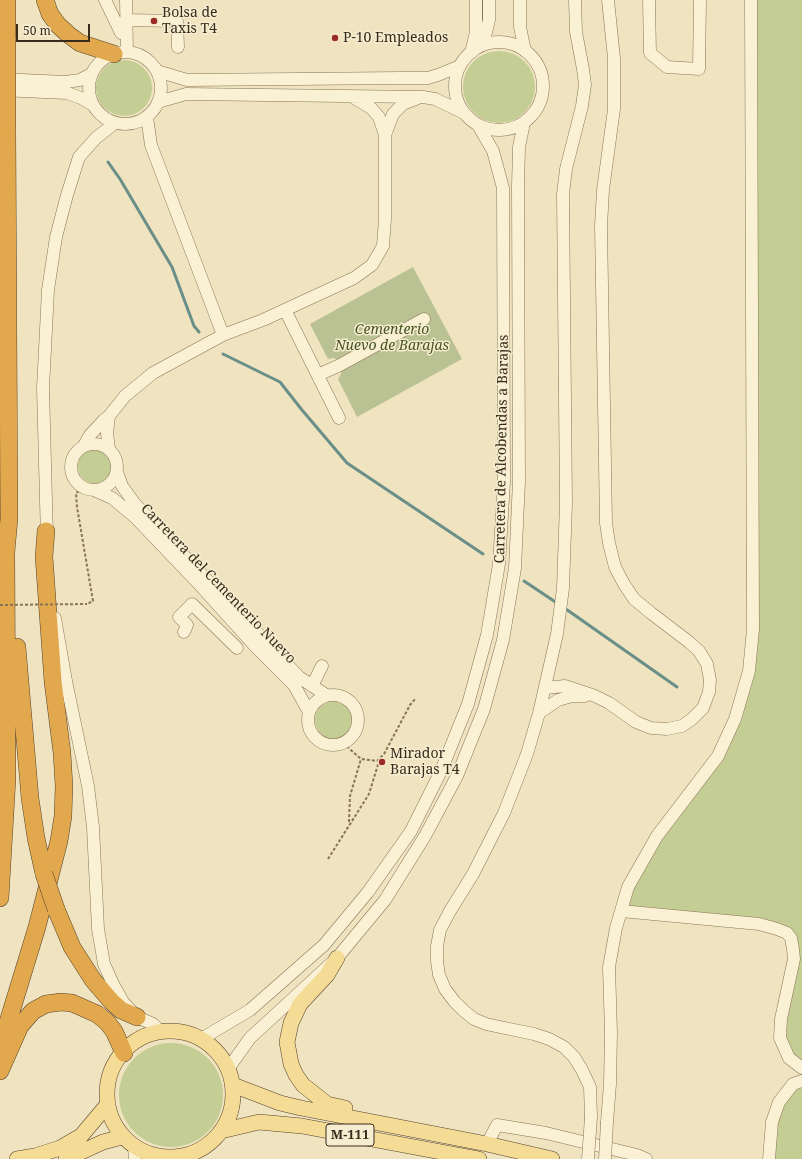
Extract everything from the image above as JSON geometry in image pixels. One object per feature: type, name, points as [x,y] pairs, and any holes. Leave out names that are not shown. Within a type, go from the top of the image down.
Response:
[{"type":"highway","points":[[0,898],[7,779],[6,552],[9,519],[7,0]]},
{"type":"highway","points":[[45,0],[50,14],[58,25],[80,43],[122,49]]},
{"type":"highway","points":[[9,519],[14,552],[17,640],[30,798],[36,838],[44,874],[56,909],[72,947],[93,980],[121,1010],[137,1017]]},
{"type":"highway","points":[[0,1048],[37,928],[59,842],[63,816],[64,786],[62,753],[53,682],[44,557],[46,531]]},
{"type":"highway","points":[[0,1071],[20,1026],[33,1011],[46,1004],[61,1002],[72,1003],[97,1014],[107,1022],[114,1031],[124,1052]]},
{"type":"main road","points":[[337,958],[327,975],[300,1004],[294,1014],[288,1042],[291,1064],[303,1085],[327,1104],[375,1115],[383,1118],[389,1125]]},
{"type":"main road","name":"M-111","points":[[160,1031],[182,1032],[201,1039],[217,1051],[228,1069],[233,1085],[232,1108],[221,1131],[215,1138],[202,1148],[169,1158],[135,1153],[113,1124],[108,1104],[110,1077],[115,1066],[124,1052],[141,1039],[160,1031]]},
{"type":"main road","name":"M-111","points":[[233,1085],[280,1103],[301,1108],[487,1144],[552,1159]]},
{"type":"main road","points":[[17,1159],[36,1156],[60,1148],[81,1136],[108,1104]]},
{"type":"main road","name":"M-111","points":[[221,1131],[259,1122],[302,1126],[479,1159]]},
{"type":"main road","points":[[66,1159],[103,1142],[122,1137]]},
{"type":"street","points":[[105,0],[122,23]]},
{"type":"street","points":[[122,49],[122,23],[126,0]]},
{"type":"street","points":[[471,53],[476,32],[476,0]]},
{"type":"street","points":[[483,46],[489,20],[489,0]]},
{"type":"street","points":[[520,0],[520,27],[525,51]]},
{"type":"street","points":[[575,0],[576,32],[584,69],[585,86],[582,106],[566,169],[563,194],[566,503],[562,588],[557,634],[539,713],[527,754],[504,813],[473,874],[440,930],[437,946],[437,962],[439,975],[445,989],[454,1001],[474,1019],[500,1028],[520,1031],[549,1039],[564,1047],[578,1064],[590,1088],[591,1117],[588,1159]]},
{"type":"street","points":[[545,688],[559,696],[566,692],[595,696],[636,722],[651,728],[667,729],[682,726],[692,719],[703,708],[709,692],[710,680],[707,664],[699,651],[634,599],[624,584],[615,567],[606,523],[601,226],[603,190],[614,109],[614,58],[608,0]]},
{"type":"street","points":[[649,0],[650,53],[667,67],[699,69],[700,0]]},
{"type":"street","points":[[604,1159],[610,1084],[611,1033],[609,967],[616,928],[628,887],[657,836],[718,756],[735,719],[749,671],[754,629],[751,0]]},
{"type":"street","points":[[122,23],[177,21],[178,47]]},
{"type":"street","points":[[158,102],[186,94],[423,97],[435,99],[464,113],[478,125],[493,130],[501,130],[509,129],[524,123],[532,116],[538,107],[543,87],[538,67],[532,58],[519,46],[505,42],[491,43],[471,53],[460,66],[457,74],[455,90],[464,113]]},
{"type":"street","points":[[122,49],[139,55],[149,61],[157,71],[161,86],[158,102],[148,117],[134,124],[120,124],[96,138],[79,157],[56,237],[48,290],[43,388],[46,531],[54,611],[64,673],[88,786],[93,827],[99,936],[104,964],[123,1002],[137,1017],[153,1024],[160,1031]]},
{"type":"street","points":[[0,79],[65,82],[80,80],[91,74],[100,62],[122,49]]},
{"type":"street","points":[[157,71],[187,80],[428,78],[460,66]]},
{"type":"street","points":[[91,74],[89,95],[93,105],[102,116],[140,134],[151,145]]},
{"type":"street","points":[[0,90],[67,93],[81,98],[93,105]]},
{"type":"street","points":[[109,416],[107,433],[109,449],[116,459],[117,472],[109,485],[102,489],[94,490],[86,488],[80,485],[72,472],[71,465],[77,451],[83,446],[90,435],[109,416],[125,396],[153,373],[223,335],[284,310],[354,278],[372,265],[382,246],[386,219],[385,135],[379,117],[371,108],[351,96]]},
{"type":"street","points":[[385,135],[393,114],[403,104],[423,97]]},
{"type":"street","points":[[148,117],[151,145],[223,335]]},
{"type":"street","name":"Carretera de Alcobendas a Barajas","points":[[228,1069],[250,1038],[337,958],[385,900],[425,836],[457,776],[484,709],[503,640],[515,568],[519,489],[518,187],[519,147],[524,123]]},
{"type":"street","name":"Carretera de Alcobendas a Barajas","points":[[201,1039],[250,1010],[324,945],[368,892],[410,830],[441,771],[468,704],[487,636],[498,571],[504,482],[503,188],[493,151],[478,125]]},
{"type":"street","points":[[284,310],[339,418]]},
{"type":"street","points":[[318,375],[340,365],[424,319]]},
{"type":"street","points":[[83,446],[97,444],[109,449]]},
{"type":"street","name":"Carretera del Cementerio Nuevo","points":[[117,472],[122,486],[135,504],[298,677],[326,695]]},
{"type":"street","name":"Carretera del Cementerio Nuevo","points":[[94,490],[112,498],[140,523],[198,583],[254,645],[294,685],[309,712]]},
{"type":"street","points":[[184,632],[187,625],[179,617],[192,604],[237,648]]},
{"type":"street","points":[[551,659],[555,671],[566,692]]},
{"type":"street","points":[[312,686],[322,666]]},
{"type":"street","points":[[539,713],[558,700],[566,692]]},
{"type":"street","points":[[335,694],[343,696],[350,701],[357,711],[358,724],[355,732],[343,743],[335,745],[319,741],[313,736],[309,728],[307,720],[312,704],[319,698],[326,695],[335,694]]},
{"type":"street","points":[[621,911],[759,924],[778,928],[787,933],[791,938],[794,959],[781,1019],[780,1038],[789,1058],[802,1068]]},
{"type":"street","points":[[769,1159],[772,1122],[779,1102],[794,1084],[802,1081]]},
{"type":"street","points":[[487,1144],[497,1126],[546,1133],[637,1155],[646,1159]]},
{"type":"path","points":[[0,605],[87,604],[93,601],[77,507],[76,493],[79,491]]},
{"type":"path","points":[[343,743],[361,759],[377,761],[384,754],[410,705],[416,698]]},
{"type":"path","points":[[328,859],[369,794],[380,758]]},
{"type":"path","points":[[349,824],[350,796],[361,759]]},
{"type":"green space","points":[[751,0],[802,0],[802,1068],[780,1038],[794,959],[787,933],[621,911],[628,887],[718,756],[749,671]]},
{"type":"green space","points":[[499,51],[519,57],[529,67],[535,87],[529,107],[519,117],[499,123],[479,117],[469,107],[463,87],[469,67],[479,57]]},
{"type":"green space","points":[[124,60],[135,62],[144,68],[150,77],[152,88],[150,99],[144,108],[135,114],[124,116],[113,114],[104,108],[98,99],[96,88],[98,77],[104,68],[113,62]]},
{"type":"green space","name":"Cementerio Nuevo de Barajas","points":[[413,267],[462,359],[357,417],[338,379],[341,374],[341,369],[337,360],[334,358],[328,359],[310,324]]},
{"type":"green space","points":[[96,448],[106,451],[111,456],[114,466],[111,476],[106,481],[96,484],[86,481],[81,476],[78,466],[81,456],[86,451]]},
{"type":"green space","points":[[334,701],[344,704],[350,710],[353,720],[350,730],[344,736],[334,739],[324,736],[318,730],[315,720],[318,710],[324,704]]},
{"type":"green space","points":[[171,1043],[191,1047],[208,1058],[219,1075],[223,1095],[219,1115],[208,1132],[191,1143],[171,1147],[151,1143],[134,1132],[123,1115],[119,1095],[123,1075],[134,1058],[151,1047]]},
{"type":"green space","points":[[802,1081],[802,1159],[769,1159],[779,1102]]},
{"type":"waterway","points":[[108,162],[120,179],[172,267],[194,326],[199,332]]},
{"type":"waterway","points":[[223,354],[280,382],[347,463],[483,554]]},
{"type":"waterway","points":[[524,581],[557,603]]},
{"type":"waterway","points":[[563,607],[677,687]]},
{"type":"place","name":"Bolsa de Taxis T4","points":[[154,21]]},
{"type":"place","name":"P-10 Empleados","points":[[335,38]]},
{"type":"place","name":"Mirador Barajas T4","points":[[382,762]]}]
